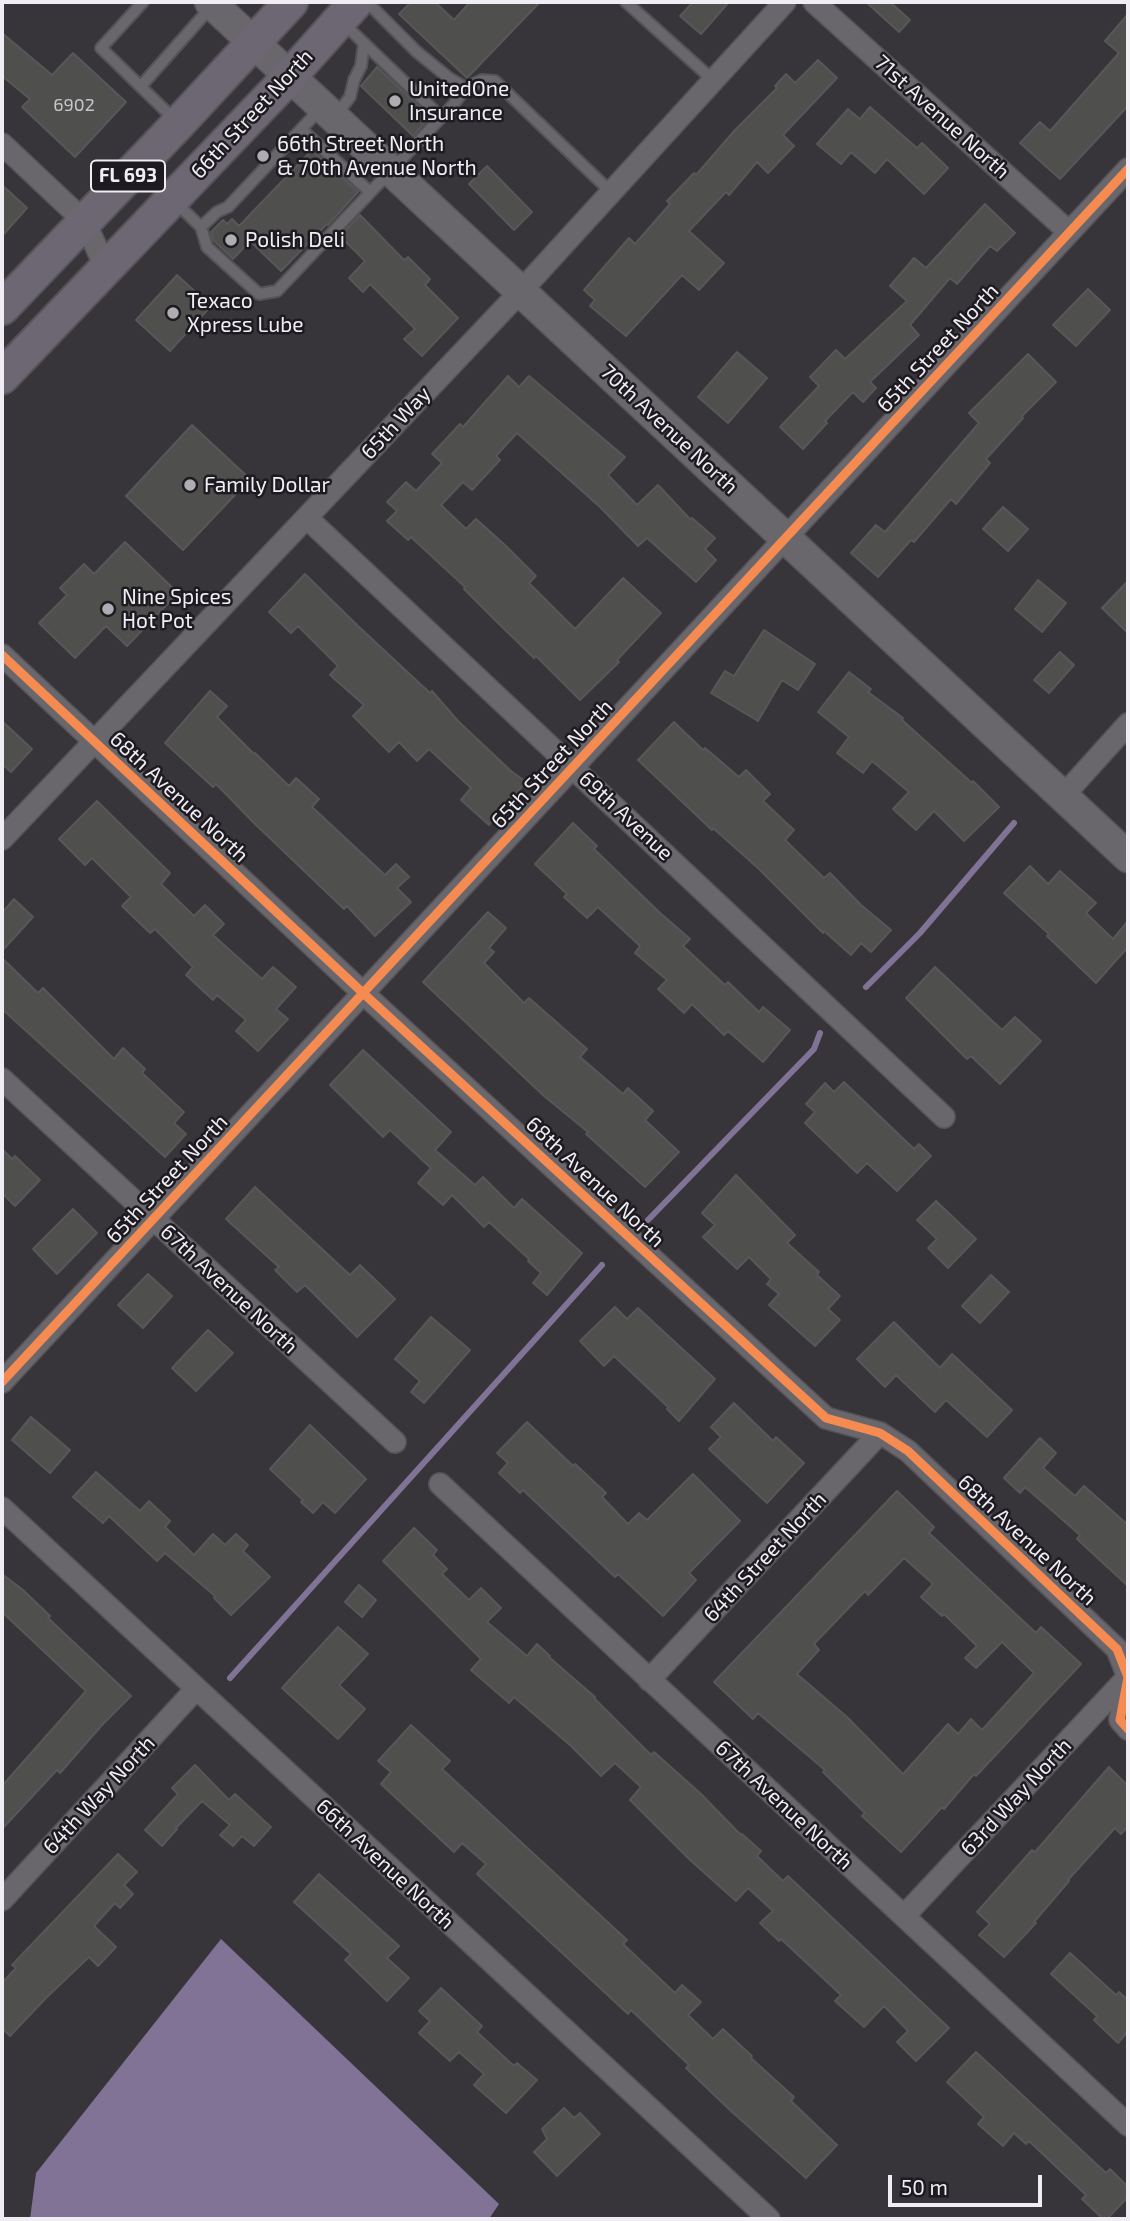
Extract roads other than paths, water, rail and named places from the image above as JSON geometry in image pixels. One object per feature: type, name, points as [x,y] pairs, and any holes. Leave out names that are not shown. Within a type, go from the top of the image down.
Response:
[{"type":"main road","name":"FL 693","points":[[2,308],[291,2]]},
{"type":"main road","name":"66th Street North","points":[[2,377],[290,76],[348,11]]},
{"type":"street","name":"65th Way","points":[[2,839],[521,291],[785,2]]},
{"type":"street","name":"71st Avenue North","points":[[814,2],[1069,232]]},
{"type":"street","name":"70th Avenue North","points":[[212,3],[1128,857]]},
{"type":"street","points":[[2,144],[85,222],[106,269]]},
{"type":"street","name":"65th Street North","points":[[2,1382],[1128,169]]},
{"type":"street","name":"69th Avenue","points":[[307,518],[944,1117]]},
{"type":"street","name":"68th Avenue North","points":[[2,655],[363,993],[826,1418],[880,1433],[908,1451],[1117,1649],[1128,1677]]},
{"type":"street","points":[[1063,796],[1128,724]]},
{"type":"street","name":"67th Avenue North","points":[[2,1079],[395,1442]]},
{"type":"street","name":"64th Street North","points":[[649,1680],[880,1433]]},
{"type":"street","name":"67th Avenue North","points":[[440,1484],[1128,2125]]},
{"type":"street","name":"66th Avenue North","points":[[2,1508],[769,2219]]},
{"type":"street","points":[[1128,1677],[1120,1720],[1128,1729]]},
{"type":"street","name":"63rd Way North","points":[[904,1916],[1128,1677]]},
{"type":"street","name":"64th Way North","points":[[2,1900],[196,1689]]},
{"type":"lane","points":[[143,2],[101,48],[178,123]]},
{"type":"lane","points":[[367,2],[417,52],[466,88]]},
{"type":"lane","points":[[626,2],[713,80]]},
{"type":"lane","points":[[141,86],[212,3]]},
{"type":"lane","points":[[348,11],[364,44],[441,117]]},
{"type":"lane","points":[[201,227],[217,212],[228,207],[301,128],[350,97],[361,66],[364,44]]},
{"type":"lane","points":[[172,199],[201,227],[207,247],[259,294],[277,291],[466,88],[482,80],[495,81],[611,192]]},
{"type":"lane","points":[[301,128],[370,192]]},
{"type":"waterway","points":[[866,987],[920,933],[1014,823]]},
{"type":"waterway","points":[[648,1220],[814,1049],[820,1033]]},
{"type":"waterway","points":[[230,1678],[602,1265]]},
{"type":"place","name":"UnitedOne Insurance","points":[[395,101]]},
{"type":"place","name":"66th Street North & 70th Avenue North","points":[[263,156]]},
{"type":"place","name":"Polish Deli","points":[[231,240]]},
{"type":"place","name":"Texaco Xpress Lube","points":[[173,313]]},
{"type":"place","name":"Family Dollar","points":[[190,485]]},
{"type":"place","name":"Nine Spices Hot Pot","points":[[108,609]]}]
